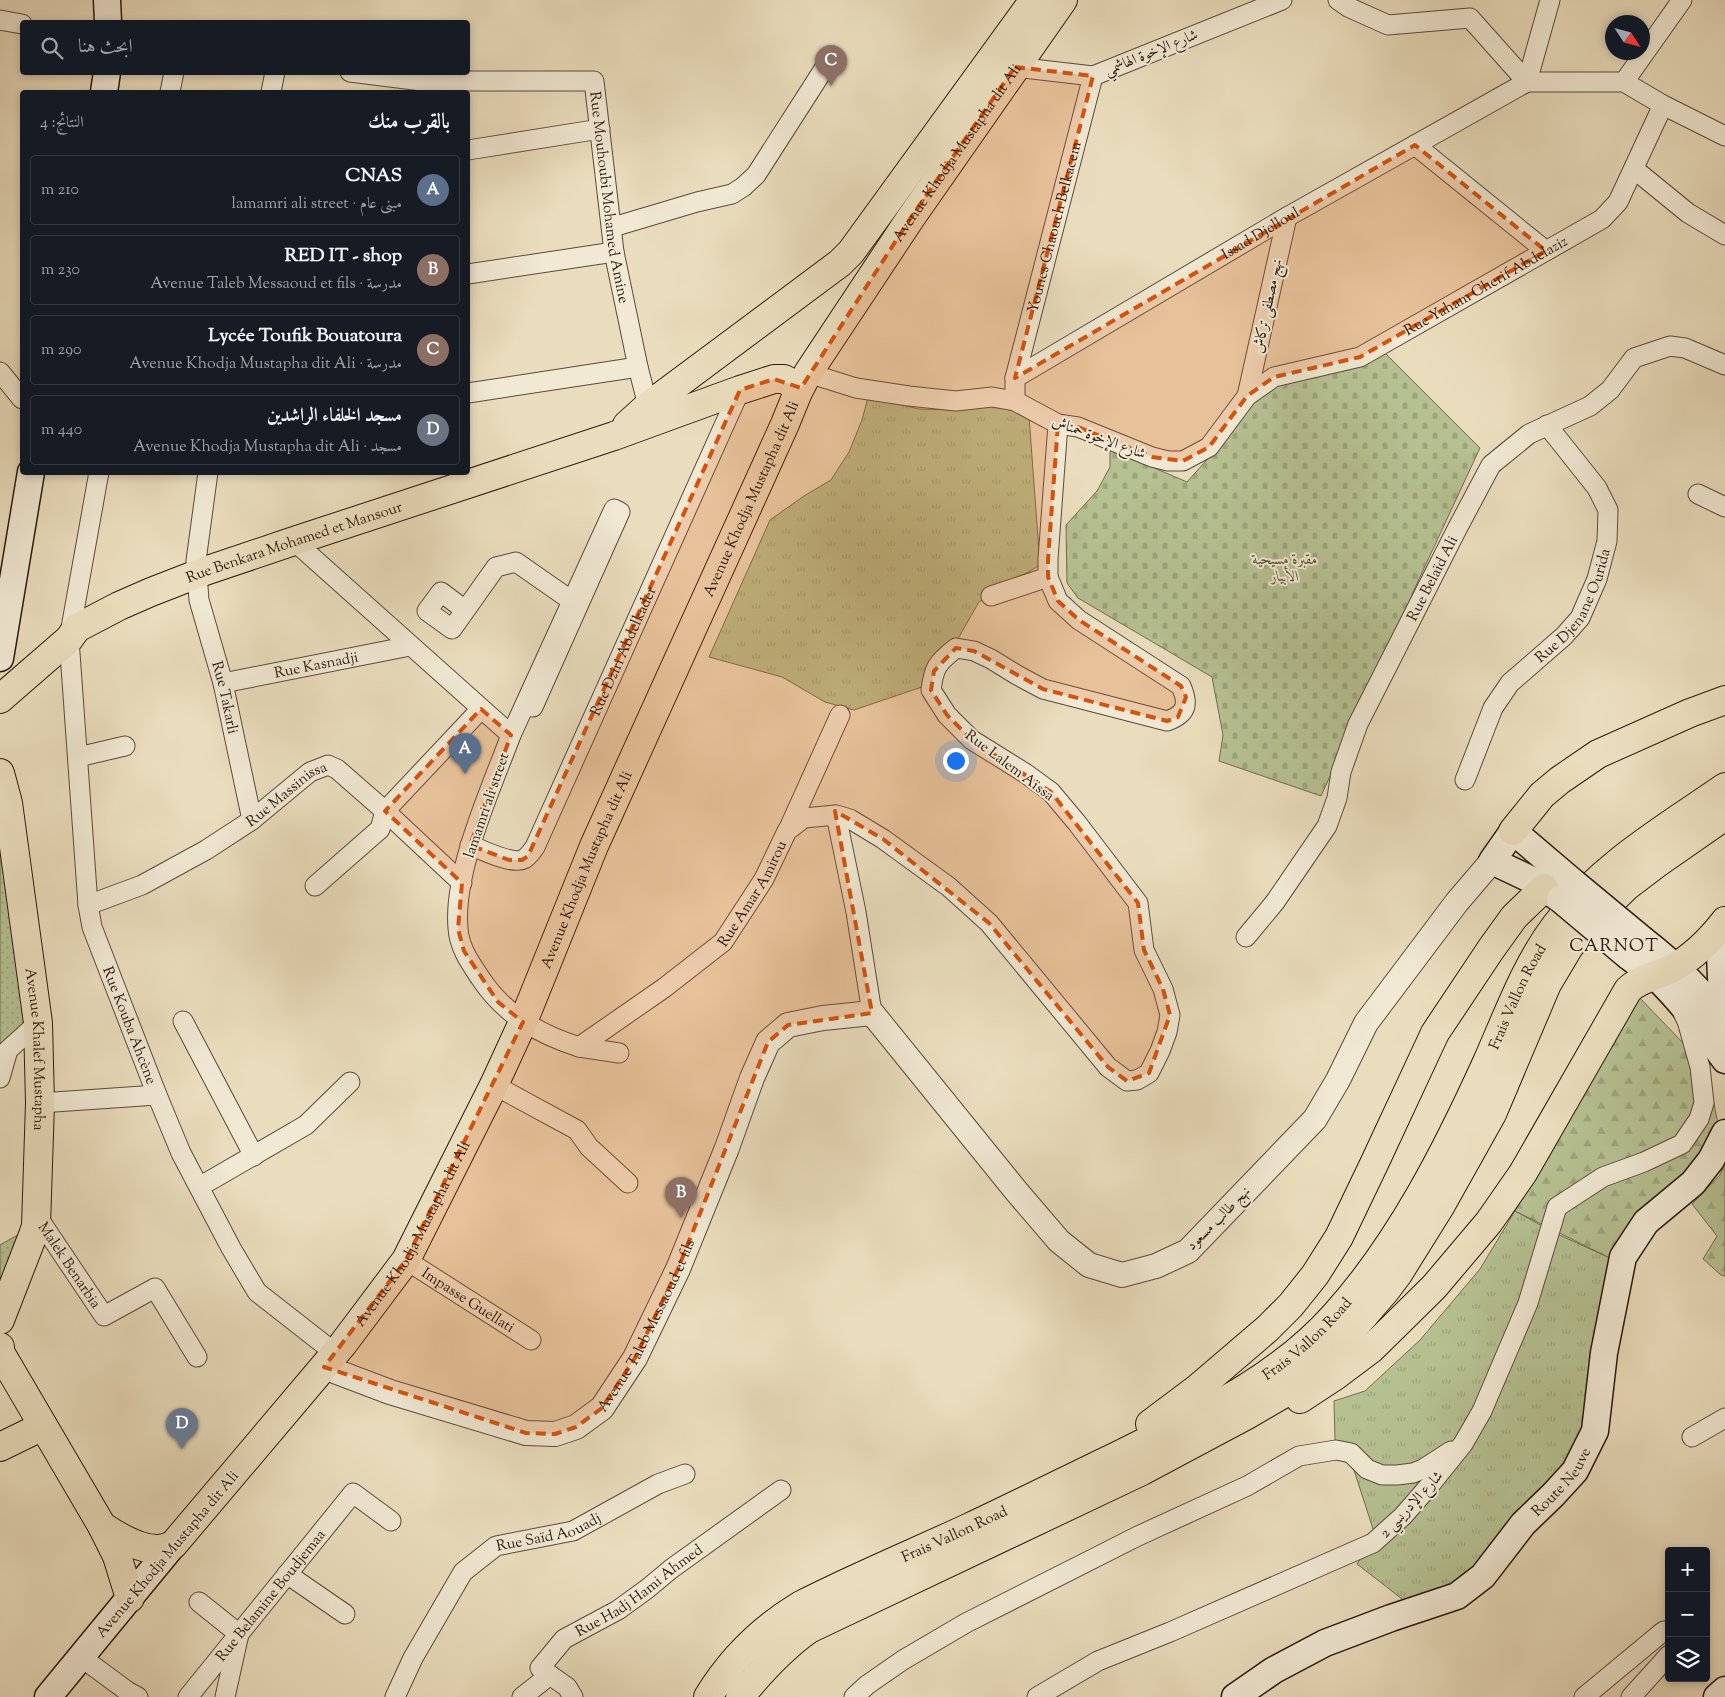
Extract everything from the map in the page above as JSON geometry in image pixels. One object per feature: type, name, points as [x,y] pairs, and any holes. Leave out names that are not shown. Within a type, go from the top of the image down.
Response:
[{"type":"main road","points":[[107,0],[108,20]]},
{"type":"main road","name":"Avenue Khodja Mustapha dit Ali","points":[[614,436],[648,406],[840,263],[851,252],[1034,0]]},
{"type":"main road","name":"Avenue Khodja Mustapha dit Ali","points":[[48,1697],[329,1360],[406,1260],[494,1085],[523,1022],[594,846],[803,382],[910,219],[1063,0]]},
{"type":"main road","points":[[104,90],[107,75]]},
{"type":"main road","name":"Rue Benkara Mohamed et Mansour","points":[[0,699],[69,639],[77,628],[151,592],[294,541],[614,436],[774,379],[784,379],[791,383],[803,382]]},
{"type":"main road","points":[[0,658],[30,475]]},
{"type":"main road","points":[[1560,885],[1517,872],[1492,861],[1542,795],[1598,754],[1690,713],[1725,700]]},
{"type":"main road","name":"Avenue Khalef Mustapha","points":[[0,773],[10,812],[38,1024],[40,1103],[37,1216],[33,1236],[0,1320]]},
{"type":"main road","name":"Frais Vallon Road","points":[[708,1697],[729,1665],[763,1632],[787,1614],[816,1598],[971,1527],[1205,1412],[1247,1389],[1280,1366],[1321,1330],[1369,1275],[1420,1194],[1468,1102],[1527,971],[1555,926],[1592,884],[1617,862],[1662,829],[1725,788]]},
{"type":"main road","name":"Frais Vallon Road","points":[[740,1697],[760,1685],[791,1642],[809,1629],[1142,1471],[1247,1416],[1283,1394],[1330,1355],[1398,1274],[1441,1205],[1492,1114],[1547,984],[1569,947],[1599,912],[1627,886],[1725,816]]},
{"type":"main road","points":[[1514,831],[1526,860],[1560,885],[1648,958],[1703,995],[1714,1010],[1724,1037]]},
{"type":"main road","points":[[1064,1482],[1149,1425],[1198,1388],[1267,1329],[1291,1305],[1316,1275],[1339,1237],[1434,1033],[1514,917],[1560,885]]},
{"type":"main road","points":[[1648,958],[1699,950],[1722,926]]},
{"type":"main road","points":[[1722,926],[1724,1037]]},
{"type":"main road","points":[[1142,1471],[1298,1400],[1336,1376],[1371,1349],[1434,1286],[1489,1222],[1523,1173],[1648,958]]},
{"type":"main road","points":[[1648,958],[1725,1060]]},
{"type":"main road","name":"Route Neuve","points":[[1235,1697],[1274,1670],[1325,1643],[1456,1596],[1483,1576],[1523,1524],[1575,1471],[1596,1430],[1604,1353],[1624,1257],[1646,1222],[1693,1183],[1711,1160],[1725,1133]]},
{"type":"main road","points":[[0,1350],[102,1526],[117,1556],[130,1598]]},
{"type":"main road","points":[[0,1447],[43,1426]]},
{"type":"main road","points":[[102,1526],[148,1548],[158,1549],[173,1545]]},
{"type":"main road","points":[[1717,1697],[1725,1690]]},
{"type":"street","name":"شارع الإخوة الهاشمي","points":[[1016,67],[1092,76],[1282,0]]},
{"type":"street","points":[[1338,0],[1348,7],[1388,25],[1470,18],[1527,82],[1624,82],[1663,105],[1725,136]]},
{"type":"street","points":[[1527,82],[1550,0]]},
{"type":"street","points":[[1624,82],[1682,0]]},
{"type":"street","points":[[0,20],[20,24]]},
{"type":"street","points":[[613,227],[697,202],[732,194],[743,187],[756,175],[829,61]]},
{"type":"street","points":[[170,90],[173,75]]},
{"type":"street","points":[[272,90],[275,75]]},
{"type":"street","name":"Rue Mouhoubi Mohamed Amine","points":[[364,75],[422,87],[594,81],[613,227],[614,252],[648,406]]},
{"type":"street","name":"Younes Chaouch Belkacem","points":[[1015,378],[1092,76]]},
{"type":"street","name":"Issad Djelloul","points":[[1015,378],[1286,217],[1527,82]]},
{"type":"street","name":"Rue Yaham Cherif Abdelaziz","points":[[1247,396],[1274,377],[1360,357],[1602,220],[1618,202],[1663,105]]},
{"type":"street","points":[[470,150],[600,129]]},
{"type":"street","points":[[1415,145],[1546,251]]},
{"type":"street","points":[[1634,169],[1688,212],[1725,235]]},
{"type":"street","name":"نهج مصطفى تركاش","points":[[1247,396],[1286,217]]},
{"type":"street","points":[[470,274],[614,252]]},
{"type":"street","name":"Rue Belaïd Ali","points":[[1246,937],[1275,902],[1327,826],[1358,724],[1491,465],[1529,434],[1590,406],[1610,390],[1634,358],[1666,346],[1685,348],[1725,365]]},
{"type":"street","points":[[470,393],[638,367]]},
{"type":"street","points":[[0,372],[20,397]]},
{"type":"street","points":[[1014,401],[1015,378]]},
{"type":"street","name":"شارع الإخوة حمناش","points":[[803,382],[956,401],[992,398],[1014,401],[1058,424],[1078,427],[1152,457],[1168,461],[1183,461],[1210,446],[1247,396]]},
{"type":"street","name":"Rue Dziri Abdelkader","points":[[470,845],[509,860],[522,860],[535,847],[740,390]]},
{"type":"street","name":"Rue Lalem Aïssa","points":[[836,814],[850,819],[884,839],[949,887],[990,922],[1108,1067],[1127,1081],[1137,1080],[1149,1073],[1164,1038],[1170,1015],[1163,989],[1144,950],[1138,903],[1051,792],[1025,772],[972,740],[947,715],[930,690],[934,671],[943,658],[956,648],[974,651],[991,659],[1043,689],[1167,721],[1178,717],[1185,708],[1186,697],[1182,686],[1079,620],[1058,601],[1048,577],[1048,559],[1058,424]]},
{"type":"street","name":"Rue Djenane Ourida","points":[[1465,780],[1493,708],[1510,683],[1564,636],[1580,618],[1597,579],[1606,541],[1608,510],[1597,488],[1547,425]]},
{"type":"street","name":"Rue Kouba Ahcène","points":[[98,475],[69,639],[88,905],[92,927],[181,1153],[231,1248],[257,1292],[329,1360]]},
{"type":"street","name":"Rue Takarli","points":[[208,475],[196,561],[199,600],[223,683],[252,820]]},
{"type":"street","points":[[1698,494],[1725,507]]},
{"type":"street","points":[[511,735],[525,704],[614,509],[620,512],[533,707],[525,704]]},
{"type":"street","name":"lamamri ali street","points":[[294,541],[511,735],[470,845],[462,882],[458,929],[464,951],[486,986],[498,1002],[523,1022]]},
{"type":"street","points":[[465,610],[496,567],[516,562],[572,601]]},
{"type":"street","points":[[991,596],[1048,577]]},
{"type":"street","name":"Rue Kasnadji","points":[[223,683],[410,646]]},
{"type":"street","points":[[315,886],[380,829],[385,811],[481,709]]},
{"type":"street","points":[[787,831],[840,715]]},
{"type":"street","points":[[78,757],[125,746]]},
{"type":"street","name":"Rue Massinissa","points":[[88,905],[142,885],[206,850],[252,820],[310,772],[328,765],[337,769],[462,882]]},
{"type":"street","points":[[836,814],[856,912],[872,1013]]},
{"type":"street","name":"Rue Amar Amirou","points":[[579,1047],[664,988],[723,942],[764,879],[787,831],[804,818],[836,814]]},
{"type":"street","name":"نهج طالب مسعود","points":[[872,1013],[1059,1241],[1090,1265],[1122,1275],[1156,1266],[1188,1251],[1315,1119],[1338,1080],[1366,1023],[1457,902],[1492,861]]},
{"type":"street","name":"شارع الإدريسي 2","points":[[1036,1697],[1098,1661],[1170,1632],[1373,1543],[1403,1516],[1463,1444],[1482,1411],[1528,1303],[1557,1208],[1603,1177],[1644,1162],[1682,1144],[1699,1119],[1704,1102],[1700,1067],[1687,1020],[1675,996]]},
{"type":"street","name":"Avenue Taleb Messaoud et fils","points":[[329,1360],[390,1392],[526,1433],[555,1434],[576,1427],[602,1408],[635,1358],[678,1269],[727,1148],[752,1078],[768,1042],[788,1025],[823,1018],[872,1013]]},
{"type":"street","points":[[183,1020],[254,1156]]},
{"type":"street","points":[[523,1022],[561,1042],[579,1047],[619,1052]]},
{"type":"street","points":[[0,1078],[8,1050],[38,1024]]},
{"type":"street","points":[[199,1187],[306,1125],[350,1082]]},
{"type":"street","points":[[494,1085],[577,1130],[589,1146],[628,1183]]},
{"type":"street","points":[[40,1103],[157,1095]]},
{"type":"street","name":"Malek Benarbia","points":[[37,1216],[104,1316],[155,1288],[197,1357]]},
{"type":"street","name":"Impasse Guellati","points":[[406,1260],[531,1340]]},
{"type":"street","points":[[1692,1438],[1725,1418]]},
{"type":"street","points":[[854,1697],[867,1685],[903,1660],[966,1623],[1138,1536],[1247,1486],[1299,1456],[1336,1450],[1351,1453],[1367,1469],[1382,1475],[1396,1475],[1413,1473],[1423,1469],[1463,1444]]},
{"type":"street","name":"Rue Saïd Aouadj","points":[[394,1697],[463,1572],[496,1546],[573,1531],[658,1484],[685,1474]]},
{"type":"street","name":"Rue Hadj Hami Ahmed","points":[[550,1675],[540,1668],[564,1639],[618,1610],[671,1569],[781,1490]]},
{"type":"street","name":"Rue Belamine Boudjemaa","points":[[188,1697],[353,1493],[390,1521]]},
{"type":"street","points":[[463,1572],[474,1587]]},
{"type":"street","points":[[287,1574],[345,1614]]},
{"type":"street","points":[[199,1602],[238,1634],[225,1697]]},
{"type":"street","points":[[1584,1697],[1660,1634],[1665,1632]]},
{"type":"street","points":[[81,1657],[138,1697]]},
{"type":"street","points":[[1631,1697],[1665,1659]]},
{"type":"street","points":[[522,1697],[550,1675],[567,1687],[573,1697]]},
{"type":"highlighted area","points":[[1015,67],[1093,76],[1015,378],[1415,145],[1546,251],[1360,357],[1274,377],[1247,396],[1209,447],[1183,461],[1152,457],[1078,427],[1058,424],[1048,577],[1058,601],[1079,620],[1181,686],[1186,697],[1178,717],[1167,721],[1043,689],[974,651],[956,648],[934,671],[931,690],[947,715],[972,740],[1051,792],[1138,903],[1144,950],[1163,989],[1170,1015],[1149,1073],[1127,1081],[1108,1067],[989,923],[883,839],[835,811],[872,1013],[788,1025],[768,1042],[678,1269],[635,1358],[602,1408],[576,1427],[555,1434],[526,1433],[324,1367],[406,1260],[523,1022],[498,1002],[464,951],[458,929],[462,883],[385,811],[481,709],[511,735],[470,845],[509,860],[522,860],[528,856],[740,390],[774,379],[801,388],[910,219]]},
{"type":"green space","name":"مقبرة مسيحية الأبيار","points":[[1383,351],[1480,448],[1413,592],[1399,631],[1321,796],[1219,761],[1223,735],[1212,677],[1078,598],[1067,583],[1066,525],[1097,491],[1110,467],[1110,449],[1187,482],[1213,453],[1250,405],[1281,383]]},
{"type":"green space","points":[[868,397],[919,409],[955,410],[995,405],[1029,416],[1040,565],[979,602],[943,665],[922,687],[854,710],[825,702],[782,677],[709,657],[770,520],[831,480],[849,452],[862,420]]},
{"type":"green space","points":[[0,773],[50,1021],[3,1050],[0,1078]]},
{"type":"green space","points":[[1638,996],[1707,1068],[1719,1129],[1718,1141],[1612,1259],[1515,1211]]},
{"type":"green space","points":[[1725,1163],[1725,1276],[1721,1275],[1703,1259],[1717,1236],[1692,1204],[1720,1175]]},
{"type":"green space","points":[[1515,1211],[1553,1232],[1612,1259],[1588,1428],[1568,1467],[1473,1569],[1452,1585],[1406,1602],[1357,1564],[1375,1535],[1352,1464],[1320,1454],[1335,1440],[1334,1401],[1365,1391],[1420,1340],[1480,1269]]},
{"type":"green space","points":[[23,1232],[0,1302],[0,1245]]},
{"type":"place","name":"Lycée Toufik Bouatoura","points":[[831,86]]},
{"type":"place","name":"CNAS","points":[[465,774]]},
{"type":"place","name":"RED IT - shop","points":[[681,1218]]},
{"type":"place","name":"مسجد الخلفاء الراشدين","points":[[182,1449]]},
{"type":"district","name":"CARNOT","points":[[1614,945]]}]
